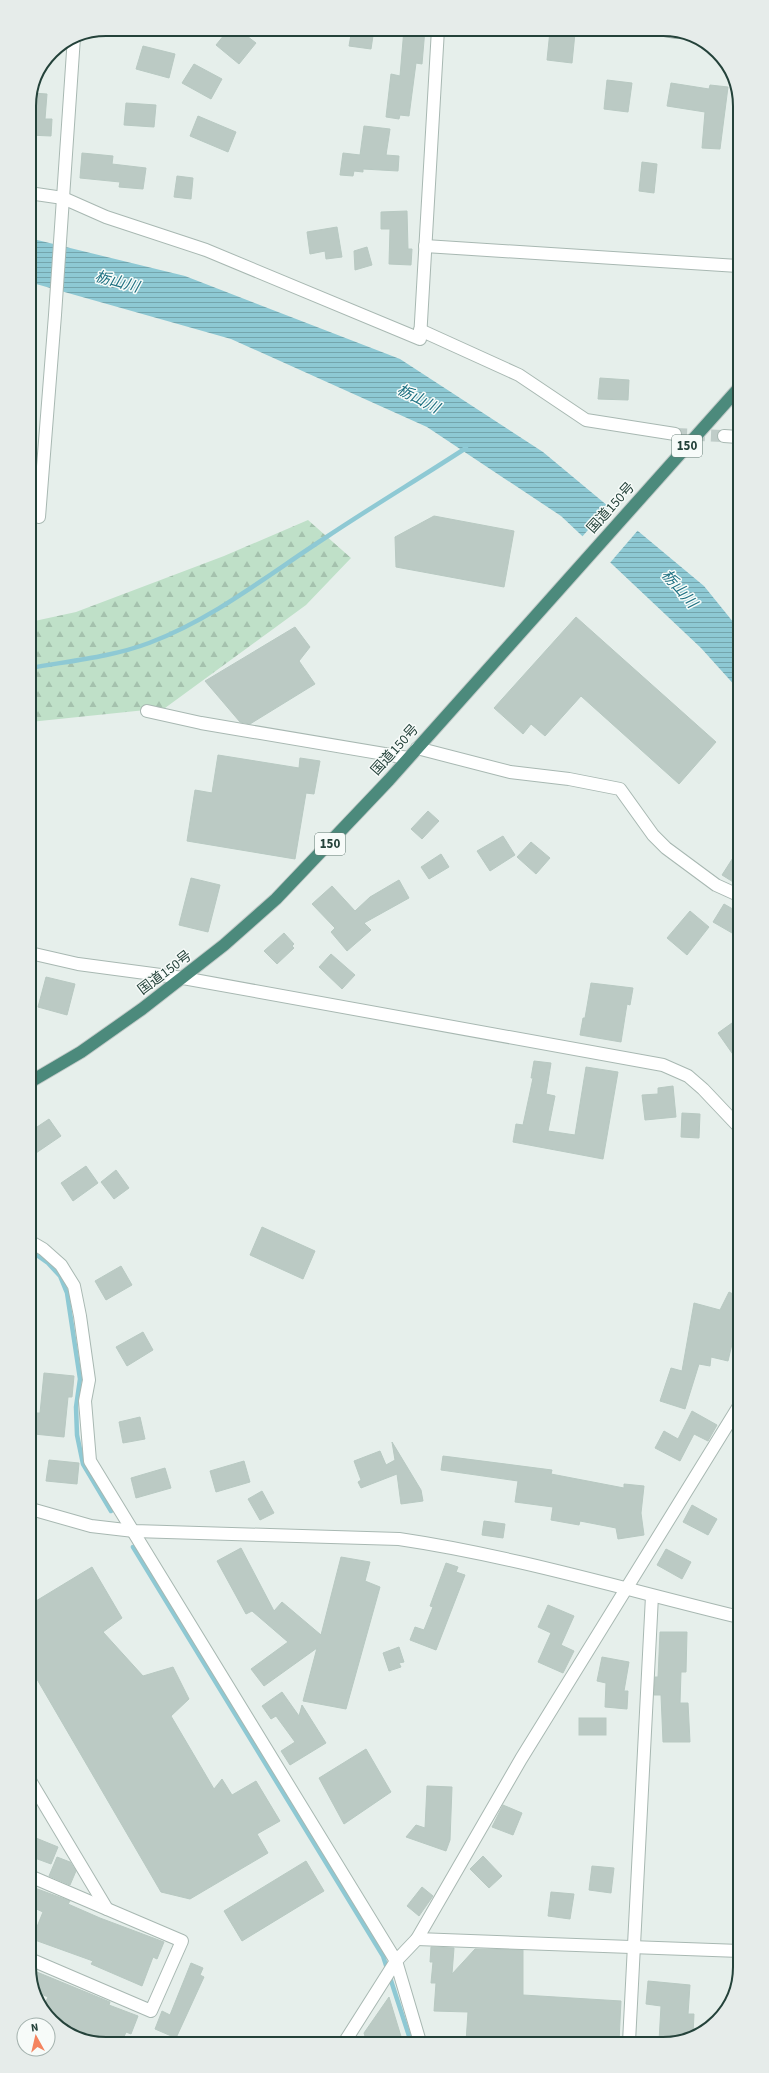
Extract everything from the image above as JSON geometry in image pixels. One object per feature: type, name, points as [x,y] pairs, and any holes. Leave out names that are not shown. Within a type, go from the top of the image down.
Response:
[{"type":"highway","name":"国道150号","points":[[36,1078],[81,1052],[183,978],[276,899],[332,842],[733,395]]},
{"type":"street","points":[[36,193],[63,198],[106,217],[206,250],[420,339],[438,36]]},
{"type":"street","points":[[39,517],[55,315],[74,44]]},
{"type":"street","points":[[425,246],[733,266]]},
{"type":"street","points":[[420,330],[519,375],[586,420],[675,434]]},
{"type":"street","points":[[724,436],[733,437]]},
{"type":"street","points":[[147,711],[201,723],[408,758]]},
{"type":"street","points":[[417,748],[510,772],[569,779],[620,789],[653,836],[666,848],[716,885],[733,893]]},
{"type":"street","points":[[36,955],[78,964],[183,978],[663,1064],[688,1076],[703,1089],[733,1121]]},
{"type":"street","points":[[36,1245],[43,1249],[61,1265],[74,1286],[89,1380],[85,1400],[90,1461],[396,1961],[419,2037]]},
{"type":"street","points":[[348,2037],[396,1961],[417,1938],[521,1759],[733,1416]]},
{"type":"street","points":[[36,1511],[90,1526],[134,1531],[399,1539],[441,1546],[626,1588],[652,1596],[733,1615]]},
{"type":"street","points":[[629,2037],[652,1596]]},
{"type":"street","points":[[36,1790],[107,1909]]},
{"type":"street","points":[[36,1879],[182,1940],[151,2011],[36,1962]]},
{"type":"street","points":[[417,1938],[733,1951]]},
{"type":"green space","points":[[308,520],[351,558],[306,605],[165,708],[36,721],[36,621],[76,612],[224,556]]},
{"type":"water","name":"栃山川","points":[[36,240],[185,276],[400,359],[543,452],[704,586],[733,622],[733,683],[701,648],[561,516],[427,427],[231,339],[36,284]]},
{"type":"pier","points":[[610,505],[639,529],[609,564],[581,538]]},
{"type":"building","points":[[223,36],[247,36],[256,43],[239,64],[216,45]]},
{"type":"building","points":[[351,36],[373,36],[371,49],[349,46]]},
{"type":"building","points":[[403,36],[424,36],[422,64],[416,63],[409,116],[400,115],[399,119],[386,117],[391,74],[400,76]]},
{"type":"building","points":[[549,36],[575,36],[572,63],[547,60]]},
{"type":"building","points":[[143,46],[175,54],[169,78],[136,69]]},
{"type":"building","points":[[194,64],[222,79],[211,99],[182,83]]},
{"type":"building","points":[[607,80],[632,83],[628,112],[604,109]]},
{"type":"building","points":[[671,83],[709,89],[710,85],[728,87],[720,149],[702,148],[705,112],[667,106]]},
{"type":"building","points":[[37,93],[47,94],[45,119],[52,119],[51,136],[36,135]]},
{"type":"building","points":[[126,103],[156,105],[154,127],[124,125]]},
{"type":"building","points":[[198,116],[236,132],[228,152],[190,136]]},
{"type":"building","points":[[364,126],[390,129],[386,155],[399,156],[398,171],[363,169],[363,172],[354,171],[353,176],[340,175],[343,153],[360,155]]},
{"type":"building","points":[[82,153],[113,156],[112,164],[146,168],[143,189],[119,187],[120,182],[80,178]]},
{"type":"building","points":[[642,162],[657,164],[654,193],[639,191]]},
{"type":"building","points":[[177,176],[193,178],[191,199],[174,197]]},
{"type":"building","points":[[407,211],[408,249],[412,249],[411,265],[389,264],[390,229],[381,229],[381,212]]},
{"type":"building","points":[[337,227],[342,257],[326,259],[325,251],[310,254],[307,232]]},
{"type":"building","points":[[367,247],[372,265],[355,270],[354,251]]},
{"type":"building","points":[[600,378],[629,380],[628,400],[598,399]]},
{"type":"building","points":[[434,516],[514,531],[504,587],[396,567],[395,537]]},
{"type":"building","points":[[576,617],[716,742],[679,784],[581,696],[545,736],[531,724],[523,734],[494,708]]},
{"type":"building","points":[[295,627],[310,647],[299,661],[315,684],[250,724],[240,722],[205,681]]},
{"type":"building","points":[[218,755],[299,768],[300,758],[320,761],[314,794],[306,793],[295,859],[187,841],[195,790],[212,793]]},
{"type":"building","points":[[428,811],[439,821],[422,839],[411,829]]},
{"type":"building","points":[[503,836],[515,855],[490,871],[477,851]]},
{"type":"building","points":[[531,842],[550,858],[536,874],[517,857]]},
{"type":"building","points":[[441,854],[449,867],[429,879],[421,867]]},
{"type":"building","points":[[733,858],[733,882],[722,875]]},
{"type":"building","points":[[191,878],[220,885],[208,932],[179,925]]},
{"type":"building","points":[[399,880],[409,898],[364,923],[371,930],[347,951],[331,932],[335,928],[312,904],[332,886],[355,911],[370,897]]},
{"type":"building","points":[[724,904],[733,909],[733,934],[713,922]]},
{"type":"building","points":[[690,911],[709,927],[687,955],[667,938]]},
{"type":"building","points":[[284,933],[294,944],[292,946],[294,948],[277,964],[264,951]]},
{"type":"building","points":[[331,954],[355,975],[342,989],[319,967]]},
{"type":"building","points":[[46,977],[75,984],[67,1015],[38,1007]]},
{"type":"building","points":[[591,983],[633,988],[630,1005],[627,1004],[621,1042],[580,1035],[583,1018],[585,1018]]},
{"type":"building","points":[[733,1022],[733,1054],[718,1033]]},
{"type":"building","points":[[534,1061],[551,1063],[546,1094],[555,1096],[548,1131],[575,1135],[586,1067],[618,1072],[603,1159],[513,1142],[516,1124],[523,1125],[533,1078],[531,1078]]},
{"type":"building","points":[[673,1086],[676,1117],[645,1120],[642,1095],[658,1094],[658,1088]]},
{"type":"building","points":[[682,1113],[700,1114],[699,1138],[681,1137]]},
{"type":"building","points":[[49,1119],[61,1136],[36,1153],[36,1128]]},
{"type":"building","points":[[86,1166],[98,1183],[73,1201],[61,1183]]},
{"type":"building","points":[[116,1170],[129,1188],[114,1199],[101,1182]]},
{"type":"building","points":[[262,1227],[315,1251],[303,1279],[250,1255]]},
{"type":"building","points":[[121,1266],[132,1285],[106,1300],[95,1281]]},
{"type":"building","points":[[729,1292],[733,1294],[733,1342],[728,1361],[711,1357],[710,1366],[699,1364],[685,1409],[660,1401],[671,1368],[682,1371],[694,1303],[720,1310]]},
{"type":"building","points":[[143,1332],[153,1350],[127,1366],[116,1347]]},
{"type":"building","points":[[44,1373],[74,1376],[72,1397],[68,1397],[64,1437],[36,1434],[36,1413],[40,1413]]},
{"type":"building","points":[[692,1411],[717,1425],[708,1441],[694,1434],[680,1461],[655,1448],[664,1431],[678,1439]]},
{"type":"building","points":[[140,1417],[145,1439],[123,1443],[119,1422]]},
{"type":"building","points":[[392,1442],[421,1490],[423,1501],[401,1504],[397,1474],[361,1488],[358,1482],[361,1480],[354,1461],[380,1451],[386,1465],[395,1460]]},
{"type":"building","points":[[443,1456],[552,1470],[551,1474],[624,1488],[624,1484],[644,1486],[641,1513],[644,1535],[618,1539],[616,1528],[580,1521],[579,1525],[551,1520],[553,1507],[515,1502],[518,1481],[441,1470]]},
{"type":"building","points":[[49,1460],[79,1463],[77,1484],[46,1481]]},
{"type":"building","points":[[244,1461],[250,1482],[216,1492],[210,1471]]},
{"type":"building","points":[[165,1468],[171,1488],[136,1498],[131,1478]]},
{"type":"building","points":[[262,1491],[274,1513],[260,1520],[248,1499]]},
{"type":"building","points":[[692,1505],[717,1519],[708,1535],[683,1522]]},
{"type":"building","points":[[484,1521],[505,1524],[503,1538],[482,1535]]},
{"type":"building","points":[[241,1548],[274,1611],[282,1602],[321,1635],[341,1557],[370,1562],[365,1581],[380,1587],[346,1709],[303,1701],[317,1648],[264,1686],[251,1669],[288,1642],[252,1611],[246,1614],[217,1561]]},
{"type":"building","points":[[666,1549],[691,1562],[682,1579],[657,1565]]},
{"type":"building","points":[[446,1563],[458,1567],[456,1572],[465,1575],[436,1650],[410,1640],[415,1627],[424,1630],[433,1607],[430,1606]]},
{"type":"building","points":[[92,1567],[122,1618],[103,1632],[143,1676],[173,1667],[189,1699],[171,1716],[214,1789],[222,1779],[232,1795],[256,1781],[280,1821],[257,1834],[268,1853],[190,1899],[161,1892],[36,1678],[36,1601]]},
{"type":"building","points":[[548,1605],[574,1616],[561,1645],[574,1651],[563,1673],[538,1662],[551,1633],[538,1627]]},
{"type":"building","points":[[660,1632],[687,1632],[686,1672],[681,1672],[680,1703],[688,1703],[690,1742],[663,1742],[661,1695],[654,1695],[655,1677],[658,1677]]},
{"type":"building","points":[[399,1647],[404,1662],[399,1663],[401,1667],[389,1671],[383,1653]]},
{"type":"building","points":[[602,1657],[629,1662],[624,1691],[628,1691],[627,1709],[605,1707],[606,1683],[597,1681]]},
{"type":"building","points":[[282,1692],[299,1716],[302,1705],[326,1743],[290,1765],[281,1751],[295,1742],[276,1716],[271,1719],[262,1706]]},
{"type":"building","points":[[579,1718],[606,1718],[606,1735],[579,1735]]},
{"type":"building","points":[[366,1749],[391,1792],[344,1824],[319,1778]]},
{"type":"building","points":[[427,1786],[452,1787],[450,1840],[446,1851],[406,1837],[416,1825],[425,1828]]},
{"type":"building","points":[[503,1805],[522,1813],[513,1835],[492,1827]]},
{"type":"building","points":[[36,1838],[58,1847],[51,1864],[36,1858]]},
{"type":"building","points":[[483,1856],[502,1876],[489,1888],[470,1869]]},
{"type":"building","points":[[57,1857],[70,1862],[76,1871],[70,1885],[49,1876]]},
{"type":"building","points":[[306,1861],[324,1891],[242,1941],[224,1911]]},
{"type":"building","points":[[592,1866],[614,1868],[611,1893],[589,1890]]},
{"type":"building","points":[[422,1887],[433,1896],[419,1916],[407,1906]]},
{"type":"building","points":[[36,1888],[70,1901],[68,1904],[100,1918],[164,1942],[157,1959],[153,1957],[142,1986],[91,1964],[93,1961],[36,1940],[36,1929],[43,1912],[36,1909]]},
{"type":"building","points":[[551,1892],[574,1894],[570,1919],[548,1916]]},
{"type":"building","points":[[431,1947],[454,1948],[452,1974],[475,1949],[523,1950],[523,1995],[621,2001],[619,2037],[466,2037],[468,2012],[434,2011],[436,1983],[431,1983],[433,1962],[430,1962]]},
{"type":"building","points":[[191,1963],[203,1968],[200,1975],[204,1977],[176,2037],[155,2029],[162,2011],[170,2015]]},
{"type":"building","points":[[37,1972],[110,2002],[109,2005],[138,2016],[131,2034],[126,2032],[124,2037],[92,2036],[79,2032],[63,2023],[56,2017],[46,2002],[48,1997],[41,1994]]},
{"type":"building","points":[[648,1981],[690,1985],[688,2014],[694,2014],[693,2030],[681,2035],[659,2037],[661,2006],[646,2004]]},
{"type":"building","points":[[389,1997],[401,2037],[365,2037],[364,2033]]},
{"type":"waterway","points":[[36,667],[90,658],[135,648],[173,633],[197,621],[466,448]]},
{"type":"waterway","points":[[36,1255],[48,1263],[60,1276],[67,1293],[80,1379],[76,1407],[77,1435],[83,1464],[111,1511]]},
{"type":"waterway","points":[[133,1547],[383,1956],[409,2037]]},
{"type":"tunnel","points":[[675,434],[724,436]]}]
